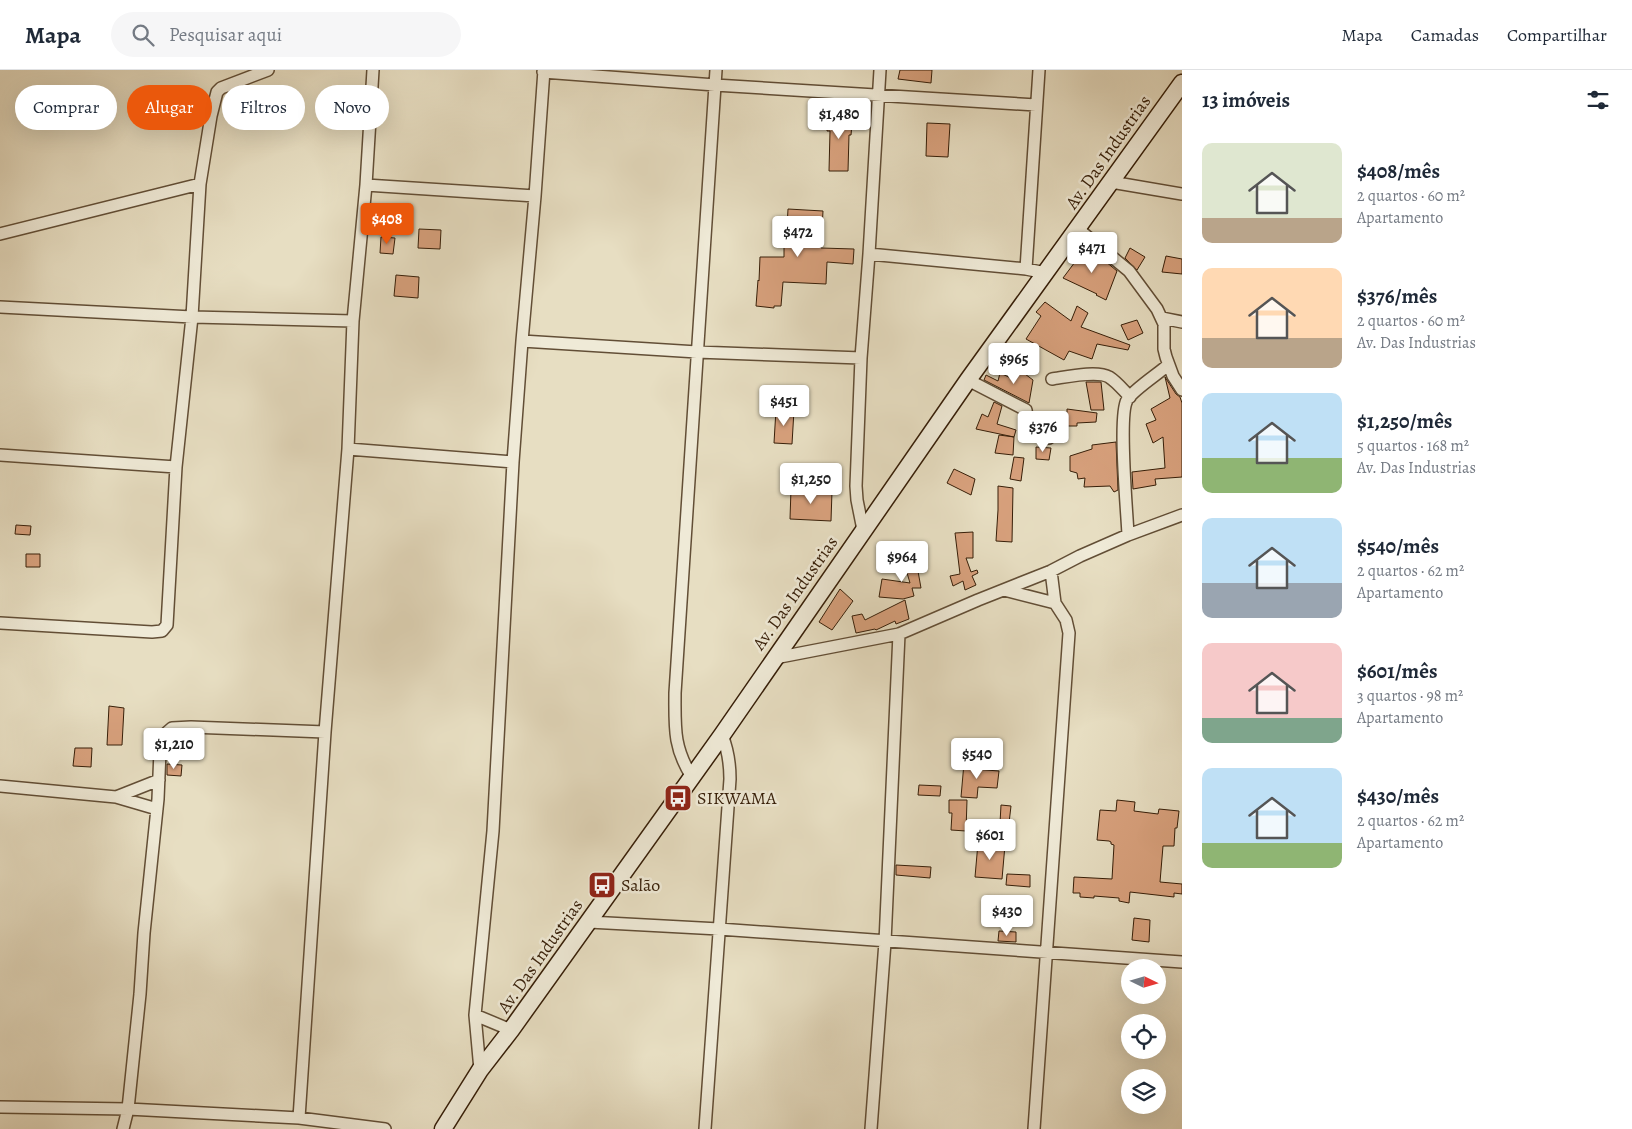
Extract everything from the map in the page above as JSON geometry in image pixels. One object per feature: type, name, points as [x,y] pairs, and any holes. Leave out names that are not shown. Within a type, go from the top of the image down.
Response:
[{"type":"main road","name":"Av. Das Industrias","points":[[443,1129],[480,1070],[512,1030],[589,922],[722,735],[968,380],[1182,83]]},
{"type":"street","points":[[0,623],[152,632],[162,631],[167,625],[176,467],[192,317],[200,184],[211,116],[217,92],[228,84],[268,70]]},
{"type":"street","points":[[299,1118],[325,732],[348,449],[353,321],[366,185],[373,70]]},
{"type":"street","points":[[689,780],[676,744],[675,693],[716,70]]},
{"type":"street","points":[[863,530],[856,486],[861,358],[880,70]]},
{"type":"street","points":[[1026,269],[1039,70]]},
{"type":"street","points":[[480,1070],[475,1015],[493,831],[522,341],[544,71],[715,85],[1036,104]]},
{"type":"street","points":[[1111,182],[1182,194]]},
{"type":"street","points":[[0,234],[200,184]]},
{"type":"street","points":[[366,185],[535,196]]},
{"type":"street","points":[[1078,229],[1129,271],[1152,301],[1162,318],[1164,349],[1168,365],[1182,390]]},
{"type":"street","points":[[869,254],[1026,269],[1046,273]]},
{"type":"street","points":[[0,306],[192,317],[353,321]]},
{"type":"street","points":[[1162,318],[1182,322]]},
{"type":"street","points":[[522,341],[697,352],[861,358]]},
{"type":"street","points":[[1128,535],[1123,432],[1125,406],[1130,397],[1168,365]]},
{"type":"street","points":[[1052,379],[1105,375],[1110,377],[1130,397]]},
{"type":"street","points":[[968,380],[1026,410],[1029,433],[1049,438]]},
{"type":"street","points":[[348,449],[514,462]]},
{"type":"street","points":[[0,455],[176,467]]},
{"type":"street","points":[[775,658],[899,634],[1051,571],[1128,535],[1182,516]]},
{"type":"street","points":[[1034,1129],[1069,633],[1066,620],[1055,603],[1051,571]]},
{"type":"street","points":[[1004,590],[1055,603]]},
{"type":"street","points":[[871,1129],[885,942],[899,634]]},
{"type":"street","points":[[123,1129],[128,1109],[157,809],[160,751],[164,735],[172,728],[191,727],[325,732]]},
{"type":"street","points":[[704,1129],[730,779],[730,763],[722,735]]},
{"type":"street","points":[[116,796],[159,780]]},
{"type":"street","points":[[0,786],[116,796],[157,809]]},
{"type":"street","points":[[589,922],[719,929],[1182,962]]},
{"type":"street","points":[[475,1015],[512,1030]]},
{"type":"street","points":[[0,1106],[128,1109],[283,1123],[299,1118],[386,1129]]},
{"type":"building","points":[[900,70],[932,70],[931,83],[898,79]]},
{"type":"building","points":[[828,111],[853,113],[851,135],[849,135],[848,171],[829,171],[830,131],[827,131]]},
{"type":"building","points":[[927,123],[950,124],[948,157],[926,156]]},
{"type":"building","points":[[788,209],[823,211],[821,248],[854,249],[853,264],[827,262],[826,284],[783,282],[781,306],[774,306],[774,308],[756,306],[760,257],[784,257]]},
{"type":"building","points":[[419,229],[441,230],[440,249],[418,248]]},
{"type":"building","points":[[381,237],[395,238],[393,254],[380,253]]},
{"type":"building","points":[[1087,246],[1117,271],[1106,300],[1063,278]]},
{"type":"building","points":[[1130,248],[1145,257],[1137,270],[1125,258]]},
{"type":"building","points":[[1166,256],[1182,259],[1182,274],[1162,272]]},
{"type":"building","points":[[396,275],[419,277],[418,298],[394,296]]},
{"type":"building","points":[[1045,302],[1071,321],[1077,306],[1088,313],[1081,327],[1130,345],[1128,350],[1097,344],[1092,359],[1069,351],[1064,360],[1026,339],[1041,316],[1036,312]]},
{"type":"building","points":[[1137,320],[1143,333],[1128,340],[1121,325]]},
{"type":"building","points":[[1021,371],[1033,380],[1029,403],[984,380],[986,375],[998,381],[1000,373],[1013,379]]},
{"type":"building","points":[[1165,377],[1180,397],[1182,403],[1182,477],[1155,479],[1156,485],[1133,489],[1132,472],[1165,468],[1163,437],[1153,443],[1146,424],[1156,420],[1151,409],[1170,398]]},
{"type":"building","points":[[1086,382],[1101,382],[1104,410],[1091,410]]},
{"type":"building","points":[[994,402],[1002,406],[997,424],[1016,430],[1014,437],[976,429],[982,414],[988,417]]},
{"type":"building","points":[[776,409],[794,410],[792,444],[774,443]]},
{"type":"building","points":[[1067,409],[1097,413],[1096,422],[1077,423],[1077,426],[1067,426]]},
{"type":"building","points":[[999,435],[1014,437],[1013,455],[995,453]]},
{"type":"building","points":[[1116,442],[1118,490],[1114,492],[1110,486],[1084,487],[1085,478],[1078,479],[1077,473],[1070,471],[1070,456],[1092,449],[1092,445]]},
{"type":"building","points":[[1036,447],[1051,448],[1049,460],[1036,459]]},
{"type":"building","points":[[1014,457],[1024,458],[1021,481],[1010,479]]},
{"type":"building","points":[[954,469],[975,479],[971,495],[947,483]]},
{"type":"building","points":[[998,486],[1013,488],[1012,542],[996,541]]},
{"type":"building","points":[[791,489],[832,491],[831,521],[790,519]]},
{"type":"building","points":[[16,525],[31,526],[30,535],[15,534]]},
{"type":"building","points":[[973,532],[973,558],[966,558],[971,572],[977,570],[978,573],[972,576],[976,585],[965,590],[963,581],[953,586],[950,576],[960,574],[955,533]]},
{"type":"building","points":[[895,543],[914,548],[913,558],[893,556]]},
{"type":"building","points":[[26,554],[40,554],[40,567],[26,567]]},
{"type":"building","points":[[906,557],[916,560],[921,588],[912,588],[914,596],[903,599],[879,597],[882,579],[910,583],[905,566]]},
{"type":"building","points":[[840,589],[853,601],[832,630],[819,622]]},
{"type":"building","points":[[905,600],[909,619],[896,624],[895,621],[876,630],[856,633],[852,616],[862,614],[865,620]]},
{"type":"building","points":[[109,706],[124,708],[122,745],[107,745]]},
{"type":"building","points":[[75,748],[92,748],[91,767],[73,766]]},
{"type":"building","points":[[964,763],[973,763],[973,769],[999,771],[997,788],[978,787],[977,798],[961,797]]},
{"type":"building","points":[[167,764],[182,765],[181,776],[167,775]]},
{"type":"building","points":[[919,785],[941,786],[940,796],[918,795]]},
{"type":"building","points":[[949,800],[967,800],[966,831],[951,830],[952,813],[949,813]]},
{"type":"building","points":[[1117,800],[1135,802],[1134,811],[1158,814],[1159,809],[1179,811],[1177,828],[1175,828],[1174,846],[1163,846],[1160,882],[1182,884],[1182,894],[1174,893],[1174,897],[1130,892],[1129,903],[1119,901],[1119,898],[1080,897],[1080,893],[1073,893],[1074,877],[1112,879],[1114,845],[1109,841],[1097,840],[1100,810],[1116,811]]},
{"type":"building","points":[[1001,805],[1011,806],[1009,823],[1000,823]]},
{"type":"building","points":[[978,843],[1005,845],[1002,879],[975,877]]},
{"type":"building","points":[[896,865],[931,867],[930,878],[896,875]]},
{"type":"building","points":[[1007,874],[1030,875],[1030,887],[1006,885]]},
{"type":"building","points":[[1134,918],[1150,920],[1149,942],[1132,940]]},
{"type":"building","points":[[999,931],[1016,932],[1016,942],[998,941]]},
{"type":"place","name":"SIKWAMA","points":[[678,798]]},
{"type":"place","name":"Salão","points":[[602,885]]}]
